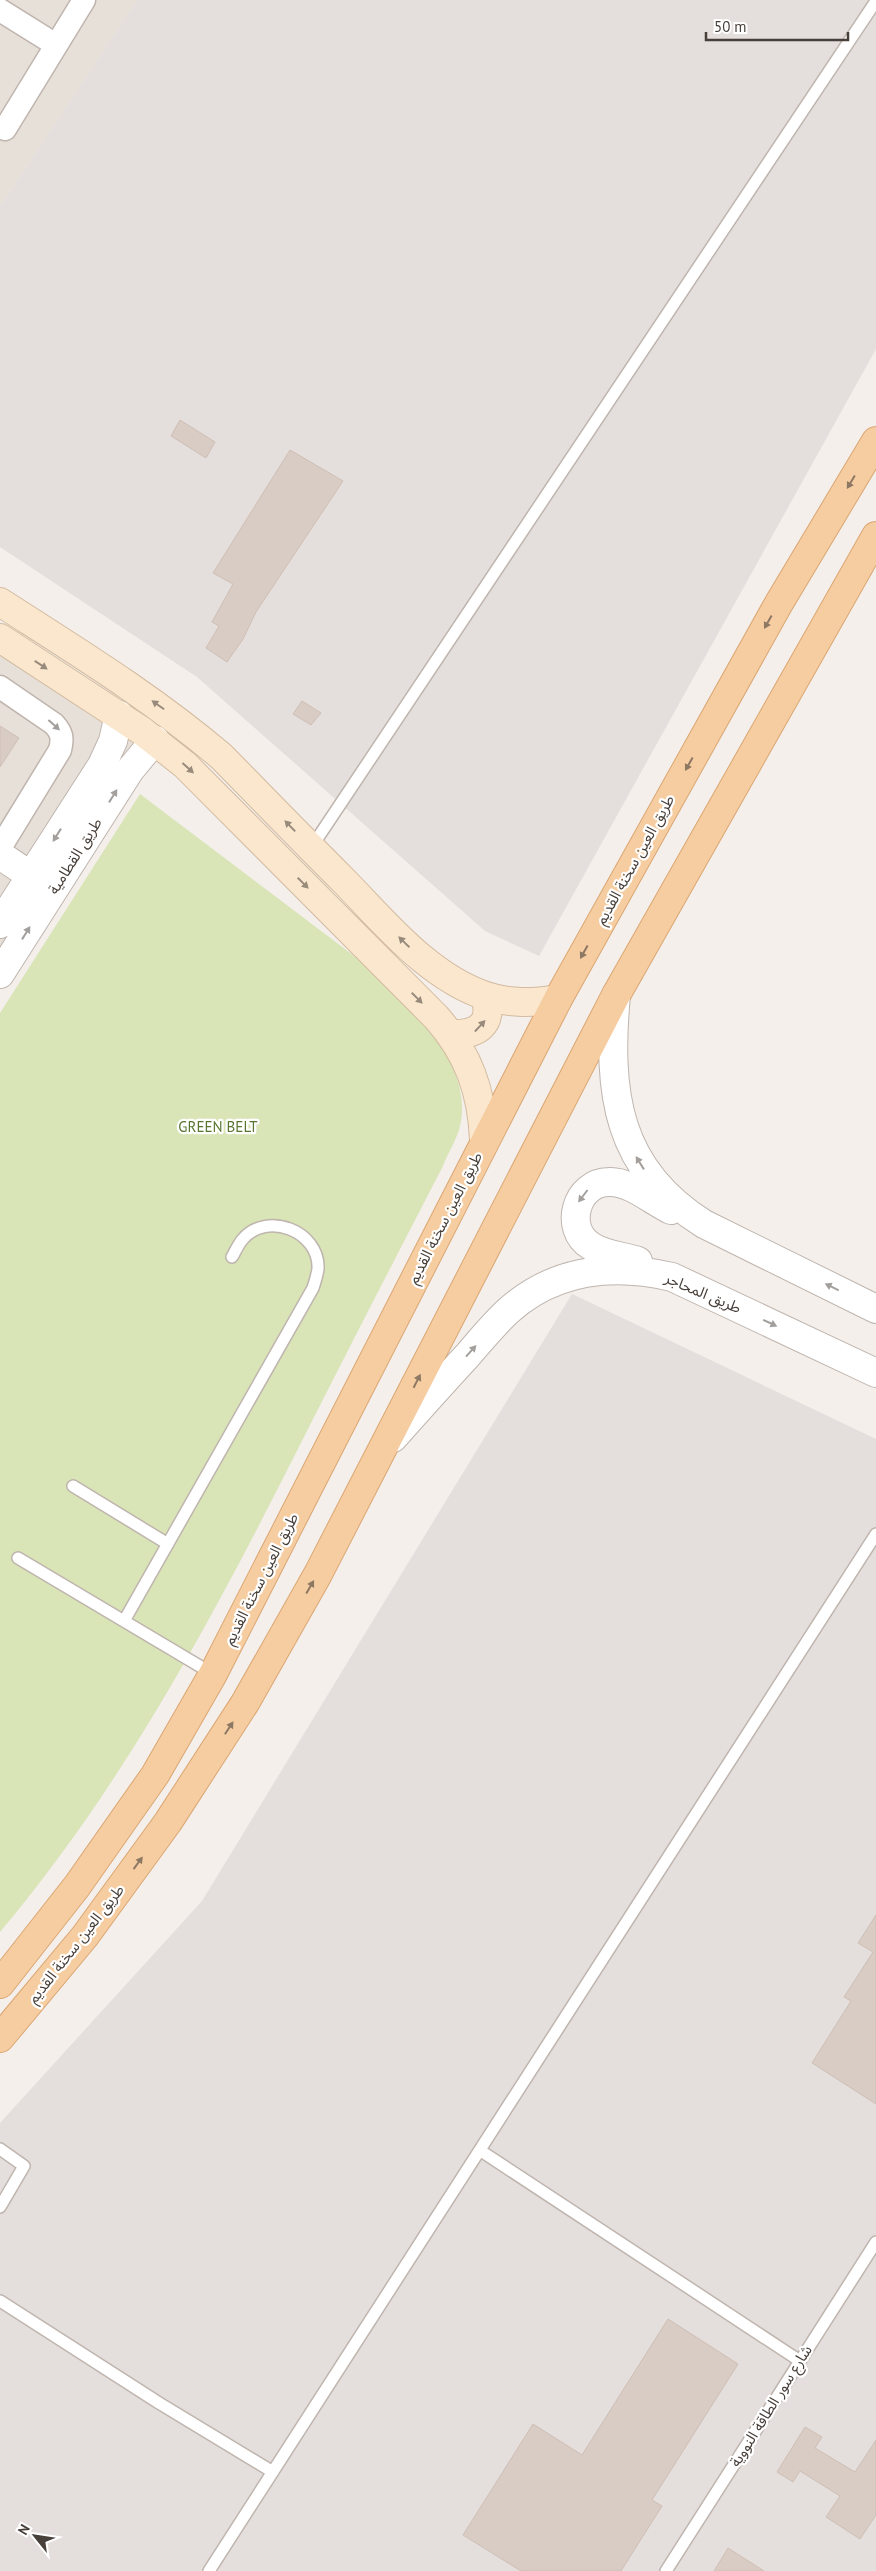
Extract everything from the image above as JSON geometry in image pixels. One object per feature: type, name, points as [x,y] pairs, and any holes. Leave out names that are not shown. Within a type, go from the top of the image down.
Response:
[{"type":"main road","name":"طريق العين سخنة القديم","points":[[0,1984],[77,1886],[155,1775],[213,1674],[484,1140],[558,999],[779,603],[876,441]]},
{"type":"main road","name":"طريق العين سخنة القديم","points":[[0,2038],[86,1936],[168,1822],[245,1703],[318,1574],[616,995],[876,536]]},
{"type":"main road","points":[[0,602],[132,687],[193,732],[222,757],[424,959],[450,978],[486,996],[534,1003],[558,999]]},
{"type":"main road","points":[[0,638],[155,740],[199,778],[451,1034],[463,1053],[475,1080],[483,1117],[484,1140]]},
{"type":"main road","points":[[451,1034],[474,1032],[482,1026],[487,1016],[486,996]]},
{"type":"street","points":[[5,129],[84,0]]},
{"type":"street","points":[[0,10],[56,45]]},
{"type":"street","points":[[0,686],[54,724],[60,731],[63,740],[60,750],[0,848]]},
{"type":"street","name":"طريق القطامية","points":[[0,924],[102,765],[113,741],[119,715]]},
{"type":"street","name":"طريق القطامية","points":[[0,974],[130,770],[155,740]]},
{"type":"street","points":[[0,855],[32,876]]},
{"type":"street","points":[[616,995],[614,1065],[625,1135],[638,1159],[657,1186],[682,1209],[704,1224]]},
{"type":"street","points":[[672,1278],[638,1261],[590,1246],[581,1237],[576,1225],[575,1213],[579,1201],[596,1184],[619,1183],[876,1309]]},
{"type":"street","name":"طريق المحاجر","points":[[380,1452],[508,1311],[532,1293],[557,1280],[595,1271],[614,1269],[643,1270],[672,1278],[876,1373]]},
{"type":"lane","points":[[311,848],[876,1]]},
{"type":"lane","points":[[124,1621],[313,1288],[318,1268],[313,1248],[299,1232],[280,1225],[259,1228],[242,1239],[232,1257]]},
{"type":"lane","points":[[73,1486],[168,1544]]},
{"type":"lane","points":[[209,2571],[481,2151],[876,1534]]},
{"type":"lane","points":[[18,1558],[213,1674]]},
{"type":"lane","points":[[0,2149],[21,2162],[24,2169],[0,2208]]},
{"type":"lane","points":[[481,2151],[800,2361]]},
{"type":"lane","name":"شارع سور الطاقة النووية","points":[[666,2571],[876,2242]]},
{"type":"lane","points":[[0,2301],[159,2403],[273,2472]]},
{"type":"shaded area","points":[[0,0],[137,0],[0,206]]},
{"type":"shaded area","points":[[137,0],[876,0],[876,349],[539,956],[485,931],[197,677],[0,547],[0,206]]},
{"type":"shaded area","points":[[0,623],[140,713],[147,730],[0,958]]},
{"type":"shaded area","points":[[572,1294],[876,1439],[876,2571],[0,2571],[0,2123],[202,1901]]},
{"type":"green space","name":"GREEN BELT","points":[[140,794],[411,999],[431,1027],[456,1075],[462,1109],[460,1126],[443,1166],[241,1559],[169,1689],[131,1752],[90,1814],[0,1932],[0,1013]]},
{"type":"building","points":[[180,420],[215,442],[206,458],[171,436]]},
{"type":"building","points":[[290,450],[343,481],[256,612],[243,639],[227,662],[206,648],[219,626],[212,622],[233,584],[213,573]]},
{"type":"building","points":[[302,701],[321,713],[311,725],[293,714]]},
{"type":"building","points":[[0,726],[19,738],[0,767]]},
{"type":"building","points":[[876,1915],[876,2104],[812,2063],[851,2001],[844,1997],[873,1952],[858,1943]]},
{"type":"building","points":[[668,2319],[738,2364],[652,2500],[662,2506],[621,2571],[521,2571],[463,2535],[533,2424],[582,2455]]},
{"type":"building","points":[[805,2427],[822,2437],[815,2448],[855,2472],[876,2440],[876,2515],[860,2539],[826,2517],[840,2496],[800,2471],[793,2482],[777,2472]]},
{"type":"building","points":[[728,2548],[764,2571],[714,2571]]}]
